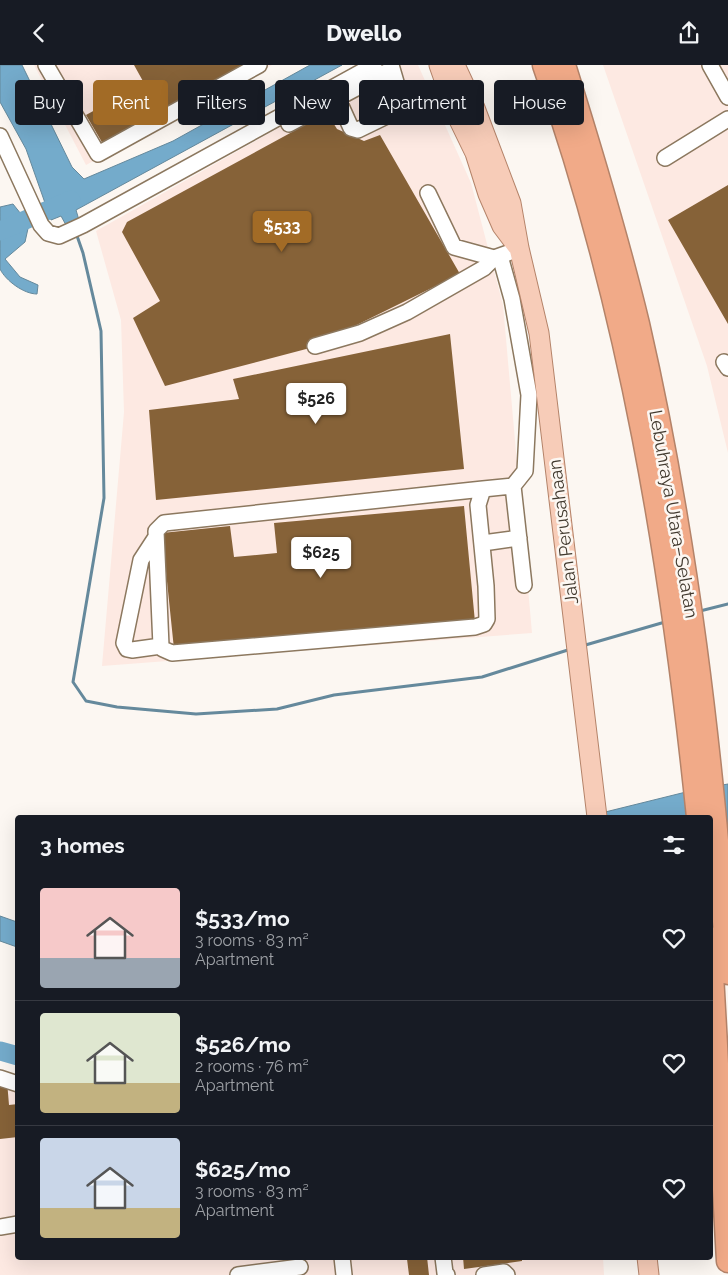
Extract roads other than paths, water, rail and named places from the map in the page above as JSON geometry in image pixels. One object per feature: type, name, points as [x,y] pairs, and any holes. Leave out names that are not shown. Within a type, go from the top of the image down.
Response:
[{"type":"highway","name":"Lebuhraya Utara–Selatan","points":[[544,65],[580,175],[616,315],[681,602],[698,734],[711,815]]},
{"type":"highway","name":"Lebuhraya Utara–Selatan","points":[[564,65],[611,220],[636,315],[678,526],[681,602]]},
{"type":"highway","name":"Lebuhraya Utara–Selatan","points":[[698,734],[698,815]]},
{"type":"highway","name":"Lebuhraya Utara–Selatan","points":[[713,825],[720,867],[720,980],[716,1035],[728,1261]]},
{"type":"highway","name":"Lebuhraya Utara–Selatan","points":[[713,951],[720,980]]},
{"type":"main road","name":"Jalan Perusahaan","points":[[439,65],[457,116],[475,153],[488,194],[502,226],[518,248]]},
{"type":"main road","name":"Jalan Perusahaan","points":[[455,65],[475,108],[512,203],[518,248],[539,333],[597,815]]},
{"type":"main road","points":[[647,1260],[649,1275]]},
{"type":"lane","points":[[46,65],[98,153],[259,65]]},
{"type":"lane","points":[[0,136],[41,225],[48,233],[59,236],[83,225],[374,65]]},
{"type":"lane","points":[[710,65],[728,97]]},
{"type":"lane","points":[[349,91],[391,67],[401,99],[397,111],[358,130],[351,128],[349,123]]},
{"type":"lane","points":[[666,158],[728,119]]},
{"type":"lane","points":[[428,193],[454,247],[497,257]]},
{"type":"lane","points":[[315,346],[360,333],[407,312],[484,268],[497,257],[518,248]]},
{"type":"lane","points":[[497,257],[512,299],[529,395],[525,471],[513,486],[524,585]]},
{"type":"lane","points":[[483,489],[478,505],[483,543],[487,619],[484,624],[475,627],[172,653],[161,646],[156,531],[164,523],[483,489],[513,486]]},
{"type":"lane","points":[[156,537],[141,561],[124,643],[128,649],[132,650],[161,646]]},
{"type":"lane","points":[[483,543],[519,538]]},
{"type":"lane","points":[[0,1078],[15,1083]]},
{"type":"lane","points":[[0,1227],[15,1224]]},
{"type":"lane","points":[[342,1260],[344,1275]]},
{"type":"lane","points":[[443,1260],[447,1275]]},
{"type":"lane","points":[[238,1275],[300,1266]]},
{"type":"lane","points":[[484,1275],[504,1272],[507,1275]]},
{"type":"water","points":[[0,65],[22,65],[29,80],[15,80],[15,125],[51,125],[72,167],[84,179],[173,141],[202,125],[232,125],[76,210],[79,220],[66,225],[61,216],[51,220],[26,149],[0,102]]},
{"type":"water","points":[[310,65],[342,65],[314,80],[283,80]]},
{"type":"water","points":[[275,84],[275,102],[265,107],[265,90]]},
{"type":"water","points":[[13,204],[29,224],[25,242],[5,259],[20,277],[38,285],[37,294],[27,292],[16,286],[6,278],[0,269],[0,207]]},
{"type":"water","points":[[728,784],[728,839],[713,821],[713,815],[593,815],[694,790]]},
{"type":"water","points":[[0,916],[15,921],[15,946],[0,941]]},
{"type":"waterway","points":[[0,231],[71,200]]},
{"type":"waterway","points":[[76,233],[83,253],[101,331],[104,498],[73,682],[86,701],[117,707],[196,714],[277,709],[334,695],[482,677],[571,649]]},
{"type":"waterway","points":[[700,611],[728,604]]},
{"type":"waterway","points":[[582,646],[665,622]]},
{"type":"waterway","points":[[0,1051],[15,1055]]}]
